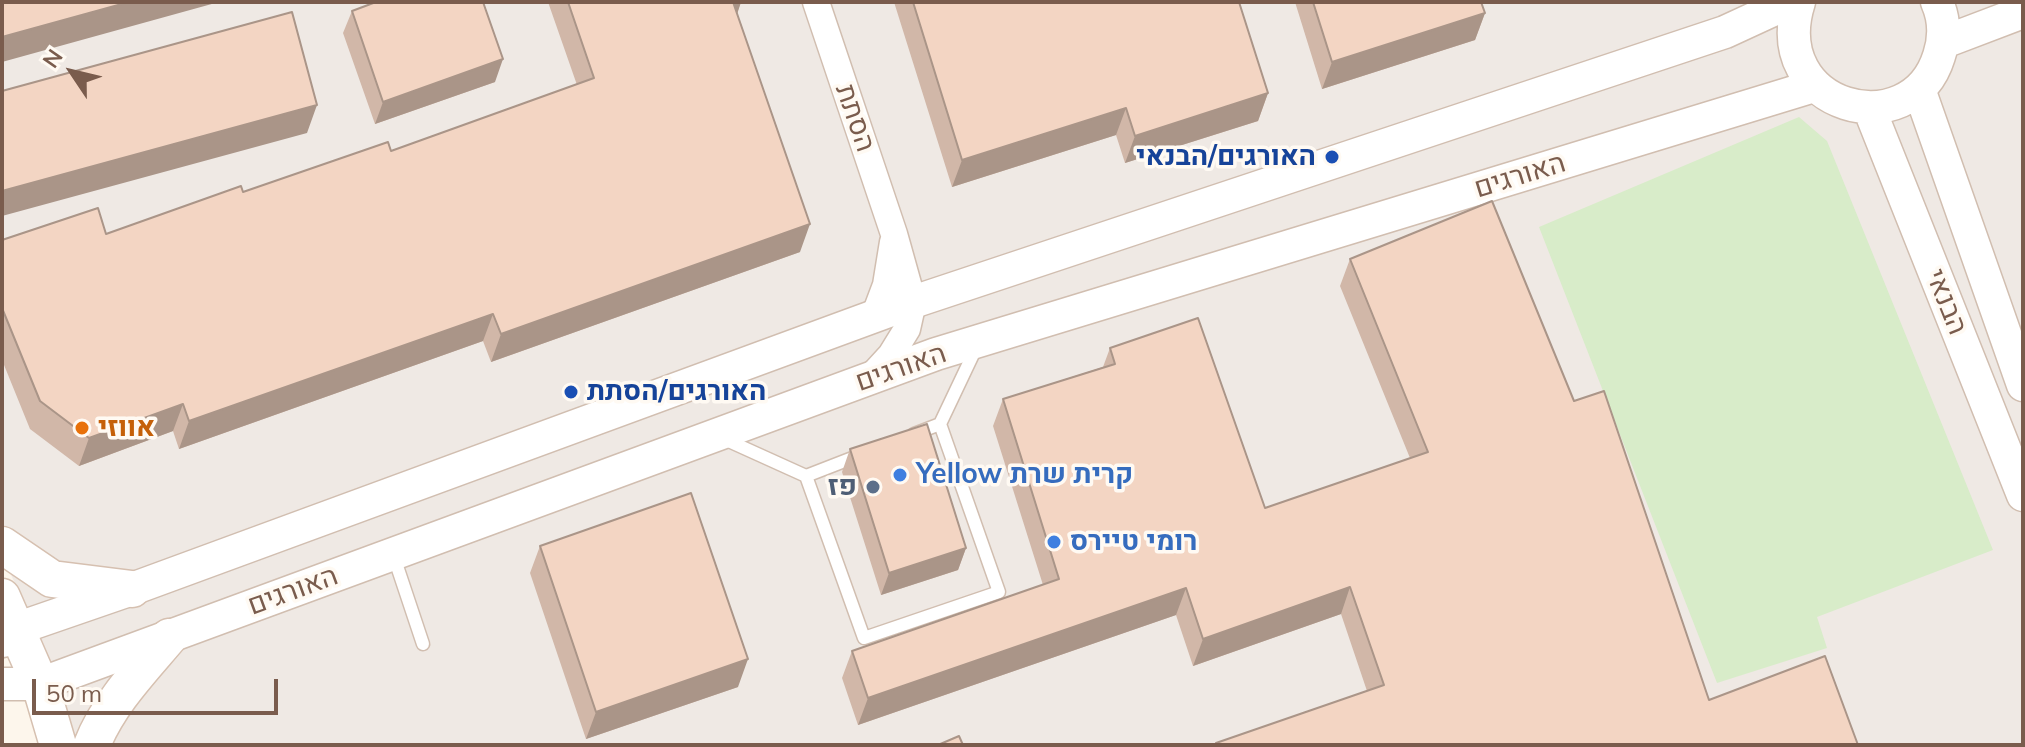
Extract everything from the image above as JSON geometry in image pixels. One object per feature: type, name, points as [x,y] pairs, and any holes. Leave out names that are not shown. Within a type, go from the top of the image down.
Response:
[{"type":"main road","points":[[2,545],[52,579],[132,589]]},
{"type":"main road","points":[[7,623],[40,684],[58,745]]},
{"type":"main road","points":[[92,745],[133,678],[169,637]]},
{"type":"street","name":"הסתת","points":[[816,2],[894,234],[913,302]]},
{"type":"street","points":[[1725,32],[1757,2]]},
{"type":"street","name":"האורגים","points":[[7,623],[132,589],[913,302],[1725,32],[1790,2]]},
{"type":"street","points":[[1799,2],[1794,19],[1793,43],[1801,66],[1814,86],[1830,98],[1869,108],[1896,103],[1919,89],[1936,68],[1944,42],[1943,15],[1937,2]]},
{"type":"street","points":[[1944,42],[2023,12]]},
{"type":"street","name":"האורגים","points":[[2,684],[40,684],[936,354],[1814,86]]},
{"type":"street","name":"הבנאי","points":[[1919,89],[2023,385]]},
{"type":"street","name":"הבנאי","points":[[1869,108],[2023,495]]},
{"type":"street","name":"הסתת","points":[[874,317],[886,285],[894,234]]},
{"type":"street","points":[[869,379],[891,355],[907,329],[913,302]]},
{"type":"lane","points":[[900,439],[940,424],[979,342]]},
{"type":"lane","points":[[806,476],[864,638],[999,592],[940,424]]},
{"type":"lane","points":[[716,435],[806,476],[873,450]]},
{"type":"lane","points":[[393,554],[423,644]]},
{"type":"shaded area","points":[[2,2],[2023,2],[2023,745],[78,745],[48,656],[2,555]]},
{"type":"green space","points":[[1799,117],[1827,141],[1993,550],[1817,617],[1827,648],[1717,683],[1539,227]]},
{"type":"building","points":[[2,2],[129,2],[2,37]]},
{"type":"building","points":[[376,2],[483,2],[503,59],[383,102],[352,11]]},
{"type":"building","points":[[568,2],[733,2],[810,224],[501,334],[493,314],[189,421],[183,404],[89,438],[40,401],[2,308],[2,240],[98,208],[106,234],[241,186],[243,192],[388,142],[391,151],[594,78]]},
{"type":"building","points":[[913,2],[1239,2],[1268,93],[1135,136],[1126,108],[962,160]]},
{"type":"building","points":[[1313,2],[1481,2],[1485,13],[1332,62]]},
{"type":"building","points":[[292,12],[317,105],[2,191],[2,91]]},
{"type":"building","points":[[1492,201],[1574,401],[1604,391],[1709,700],[1825,656],[1858,745],[1216,745],[1384,685],[1350,587],[1203,639],[1186,588],[868,698],[852,651],[1059,579],[1003,399],[1115,364],[1110,348],[1198,318],[1265,508],[1428,452],[1350,259]]},
{"type":"building","points":[[927,424],[966,548],[889,573],[850,449]]},
{"type":"building","points":[[691,493],[748,659],[596,712],[540,546]]},
{"type":"building","points":[[959,736],[963,745],[938,745]]},
{"type":"place","name":"האורגים/הבנאי","points":[[1332,157]]},
{"type":"place","name":"האורגים/הסתת","points":[[571,392]]},
{"type":"place","name":"אווזי","points":[[82,428]]},
{"type":"place","name":"Yellow קרית שרת","points":[[900,475]]},
{"type":"place","name":"פז","points":[[873,487]]},
{"type":"place","name":"רומי טיירס","points":[[1054,542]]}]
